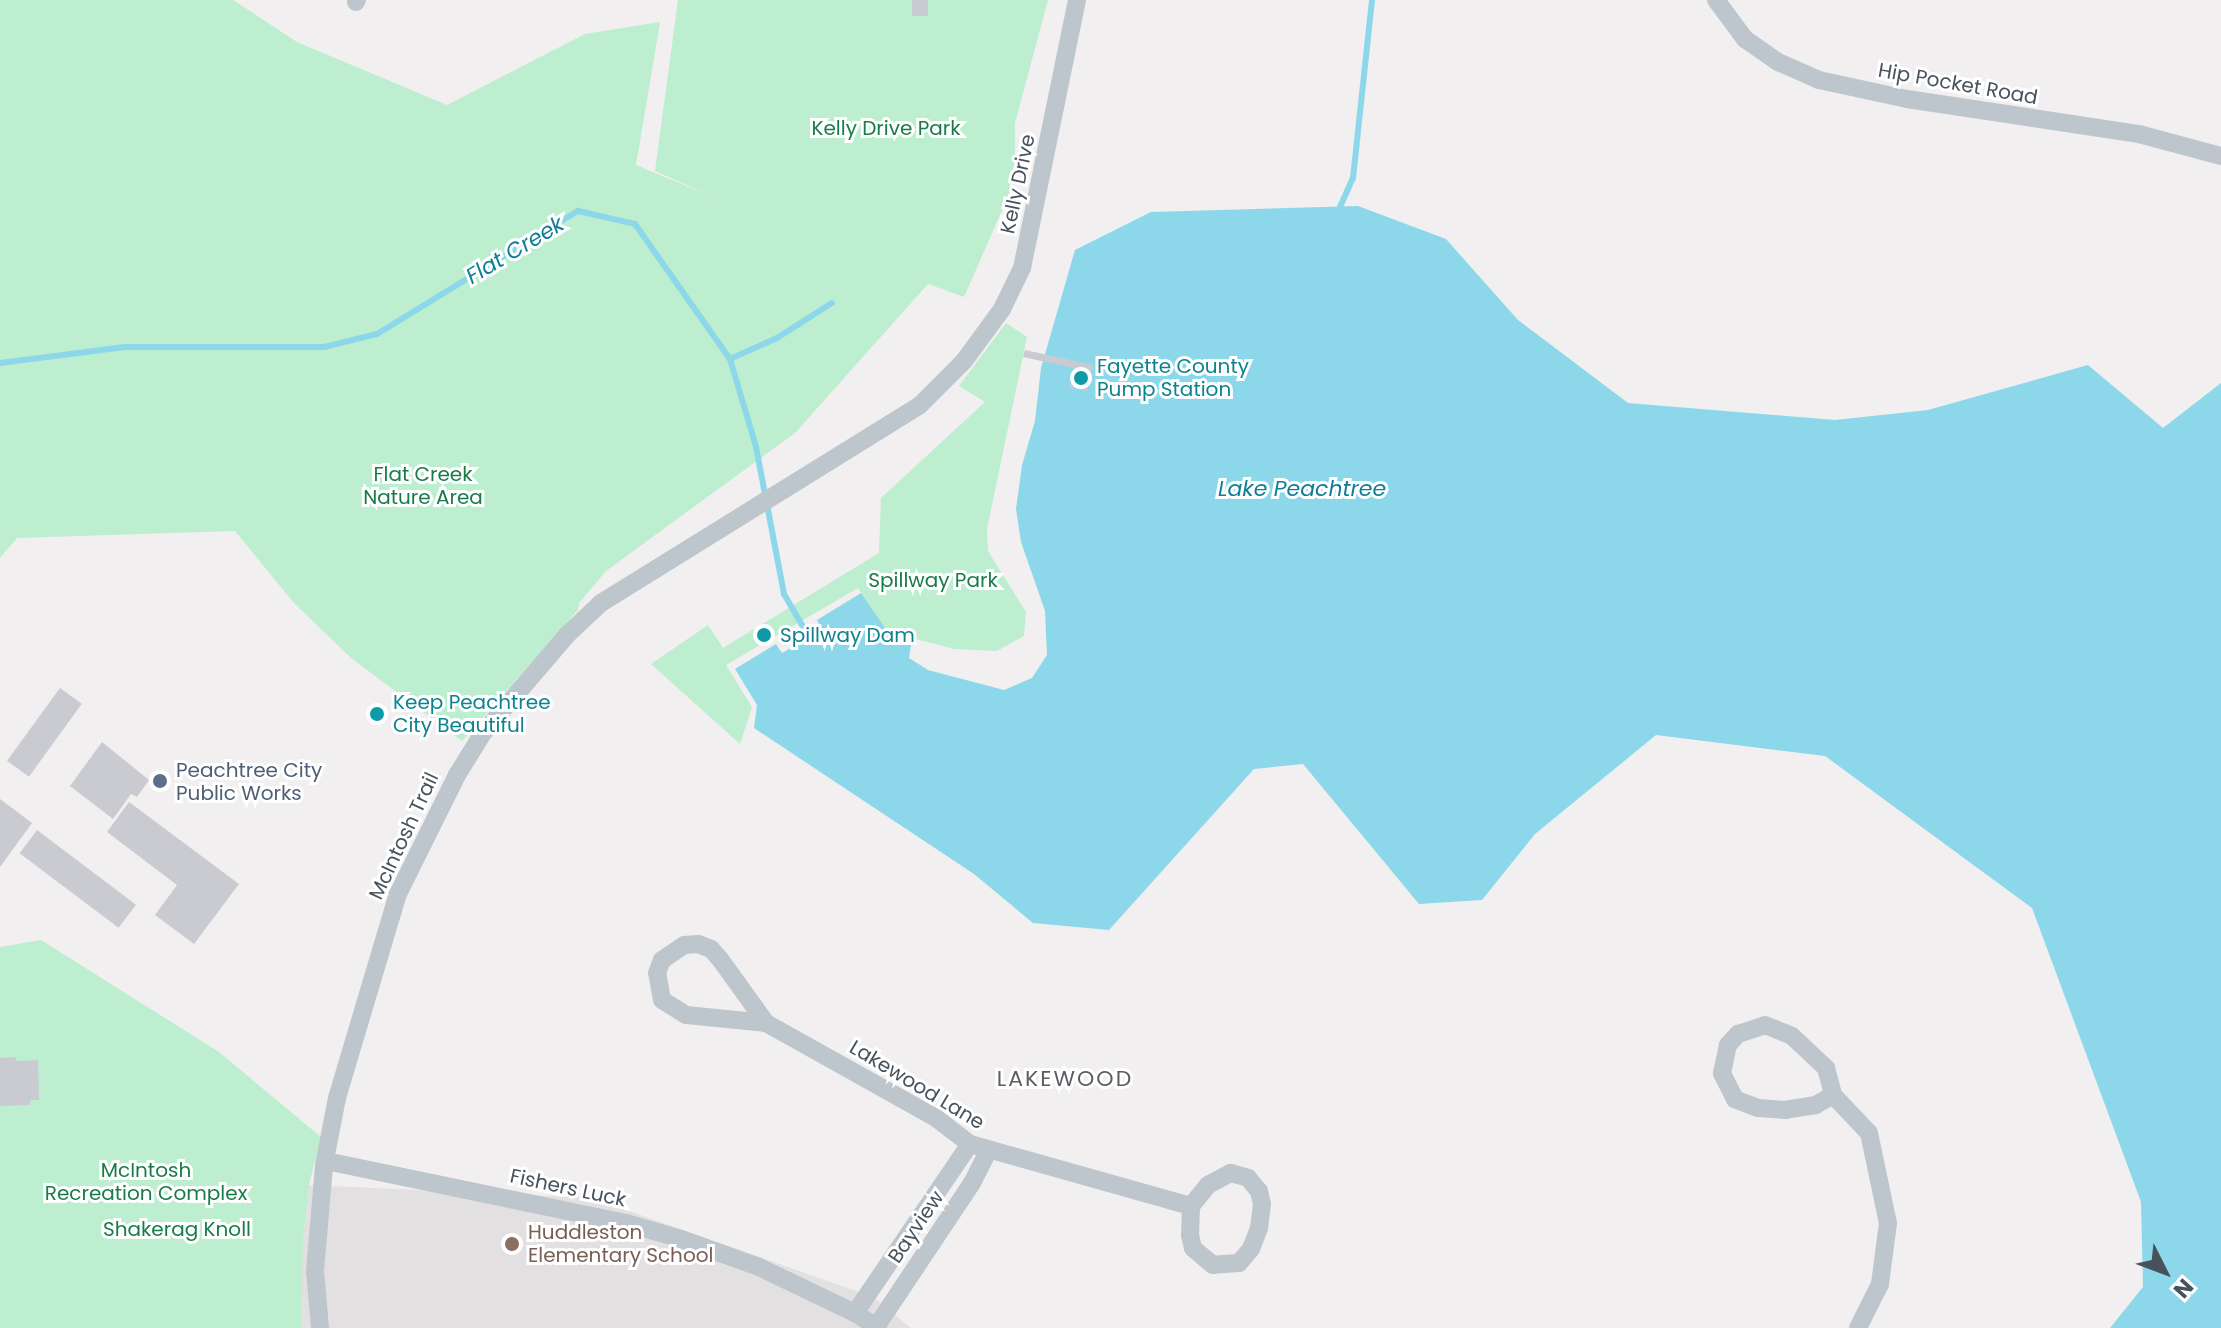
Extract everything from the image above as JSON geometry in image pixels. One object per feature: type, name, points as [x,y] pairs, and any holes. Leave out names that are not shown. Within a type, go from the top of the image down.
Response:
[{"type":"street","name":"Kelly Drive","points":[[964,361],[1002,309],[1022,268],[1077,0]]},
{"type":"street","name":"Hip Pocket Road","points":[[1716,0],[1745,39],[1778,62],[1819,80],[1907,99],[2139,134],[2221,156]]},
{"type":"street","name":"McIntosh Trail","points":[[320,1328],[315,1271],[326,1161],[337,1098],[398,894],[457,775],[483,733],[567,635],[601,603],[919,406],[964,361]]},
{"type":"street","name":"Lakewood Lane","points":[[766,1023],[711,949],[684,945],[662,960],[657,987],[662,1000],[673,1009],[686,1015],[766,1023],[936,1118],[970,1144],[1191,1206]]},
{"type":"street","points":[[1833,1095],[1816,1105],[1786,1110],[1758,1108],[1735,1099],[1722,1073],[1728,1045],[1738,1034],[1765,1025],[1792,1036],[1826,1068],[1833,1095],[1869,1133],[1888,1223],[1880,1284],[1858,1328]]},
{"type":"street","name":"Bayview","points":[[855,1313],[970,1144]]},
{"type":"street","name":"Bayview","points":[[877,1327],[972,1183],[989,1150]]},
{"type":"street","name":"Fishers Luck","points":[[326,1161],[640,1227],[759,1267],[855,1313],[877,1327]]},
{"type":"street","points":[[1241,1174],[1254,1183],[1262,1204],[1259,1228],[1251,1249],[1239,1263],[1213,1265],[1202,1259],[1190,1235],[1191,1206],[1218,1177],[1241,1174]]},
{"type":"shaded area","name":"Huddleston Elementary School","points":[[309,1185],[592,1198],[873,1297],[911,1328],[293,1328]]},
{"type":"green space","points":[[0,0],[233,0],[297,42],[447,105],[585,34],[660,22],[636,165],[718,199],[655,171],[678,0],[1048,0],[1015,123],[1015,181],[964,297],[928,284],[795,433],[606,571],[579,603],[578,610],[462,741],[351,658],[294,603],[235,531],[17,538],[0,558]]},
{"type":"green space","name":"Spillway Park","points":[[1006,323],[1027,337],[987,529],[988,551],[1026,612],[1024,636],[997,651],[954,649],[885,631],[858,588],[726,665],[752,707],[740,744],[651,664],[708,625],[723,648],[879,553],[881,498],[985,402],[959,386]]},
{"type":"green space","name":"McIntosh Recreation Complex","points":[[41,940],[219,1052],[321,1137],[309,1185],[303,1239],[301,1328],[0,1328],[0,947]]},
{"type":"water","name":"Lake Peachtree","points":[[1358,206],[1446,239],[1518,320],[1628,403],[1835,420],[1928,410],[2088,365],[2163,428],[2221,383],[2221,1328],[2110,1328],[2143,1287],[2141,1202],[2032,908],[1825,756],[1656,735],[1535,834],[1482,900],[1419,904],[1303,764],[1254,769],[1109,930],[1033,923],[974,874],[754,728],[757,705],[735,669],[776,644],[782,653],[822,630],[817,620],[861,593],[892,638],[911,645],[909,658],[928,670],[1004,690],[1032,678],[1047,655],[1045,611],[1021,542],[1016,509],[1022,465],[1035,421],[1041,368],[1075,250],[1151,212]]},
{"type":"building","points":[[912,0],[928,0],[928,16],[912,16]]},
{"type":"building","name":"Fayette County Pump Station","points":[[1025,350],[1093,365],[1087,391],[1070,387],[1074,368],[1023,357]]},
{"type":"building","points":[[60,688],[82,704],[29,777],[7,761]]},
{"type":"building","name":"Keep Peachtree City Beautiful","points":[[373,705],[382,705],[382,723],[372,722]]},
{"type":"building","points":[[102,742],[149,780],[137,797],[131,794],[113,819],[70,786]]},
{"type":"building","points":[[0,799],[32,823],[0,867]]},
{"type":"building","points":[[129,802],[239,884],[194,944],[155,915],[177,885],[107,832]]},
{"type":"building","points":[[37,830],[136,905],[119,928],[20,853]]},
{"type":"building","points":[[16,1057],[16,1061],[38,1060],[39,1100],[30,1100],[30,1105],[0,1106],[0,1058]]},
{"type":"waterway","points":[[1340,207],[1353,178],[1372,0]]},
{"type":"waterway","name":"Flat Creek","points":[[0,363],[125,347],[324,347],[377,334],[578,211],[635,224],[730,359],[756,447],[784,594],[809,637]]},
{"type":"waterway","name":"Flat Creek","points":[[730,359],[777,338],[832,303]]},
{"type":"place","name":"Fayette County Pump Station","points":[[1081,378]]},
{"type":"place","name":"Spillway Dam","points":[[764,635]]},
{"type":"place","name":"Keep Peachtree City Beautiful","points":[[377,714]]},
{"type":"place","name":"Peachtree City Public Works","points":[[160,781]]},
{"type":"place","name":"Huddleston Elementary School","points":[[512,1244]]},
{"type":"district","name":"LAKEWOOD","points":[[1065,1079]]},
{"type":"park label","name":"Kelly Drive Park","points":[[886,128]]},
{"type":"park label","name":"Flat Creek Nature Area","points":[[423,486]]},
{"type":"park label","name":"Shakerag Knoll","points":[[177,1229]]}]
